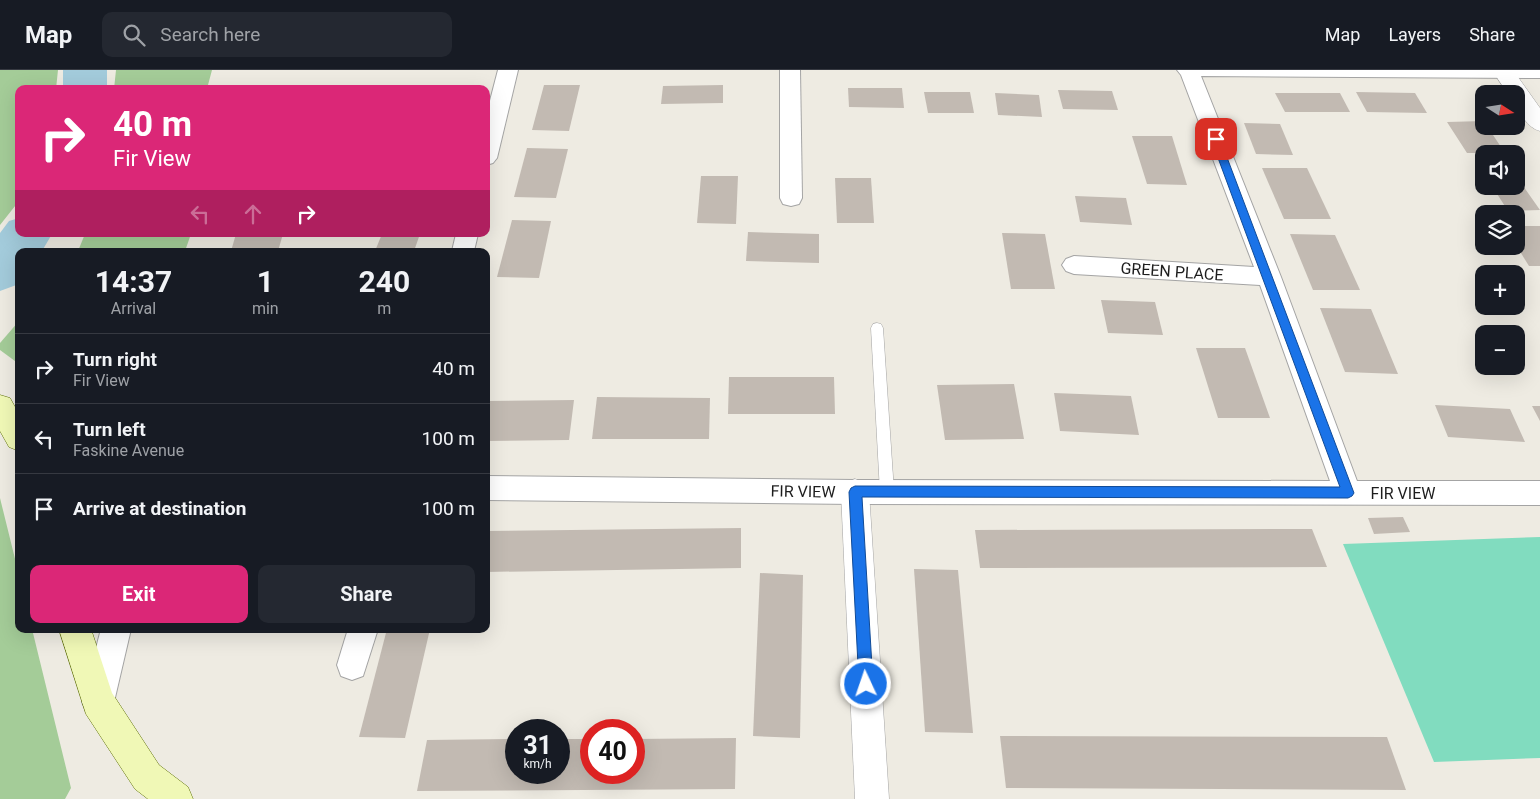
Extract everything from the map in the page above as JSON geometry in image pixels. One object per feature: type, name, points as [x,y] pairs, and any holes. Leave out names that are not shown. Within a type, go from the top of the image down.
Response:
[{"type":"main road","points":[[0,406],[15,432]]},
{"type":"main road","points":[[76,633],[98,702],[147,777],[176,799]]},
{"type":"street","points":[[490,142],[508,70]]},
{"type":"street","points":[[790,70],[791,198]]},
{"type":"street","points":[[1348,493],[1269,277],[1188,70],[1540,72]]},
{"type":"street","points":[[1502,71],[1540,124]]},
{"type":"street","name":"GREEN PLACE","points":[[1074,265],[1269,277]]},
{"type":"street","name":"FIR VIEW","points":[[490,488],[855,492],[1540,494]]},
{"type":"street","points":[[855,492],[872,799]]},
{"type":"street","points":[[98,702],[115,633]]},
{"type":"street","points":[[352,665],[362,633]]},
{"type":"lane","points":[[877,328],[887,492]]},
{"type":"green space","points":[[0,70],[58,70],[56,85],[15,85],[15,206],[0,225]]},
{"type":"green space","points":[[116,70],[212,70],[208,85],[114,85]]},
{"type":"green space","points":[[84,237],[190,237],[186,248],[79,248]]},
{"type":"green space","points":[[15,326],[15,361],[0,350],[0,343]]},
{"type":"green space","points":[[0,498],[15,559],[15,633],[33,633],[71,788],[65,799],[0,799]]},
{"type":"green space","points":[[1540,537],[1540,758],[1434,762],[1343,544]]},
{"type":"building","points":[[544,85],[580,85],[569,131],[532,130]]},
{"type":"building","points":[[723,85],[723,103],[661,104],[663,86]]},
{"type":"building","points":[[848,88],[902,88],[904,108],[849,107]]},
{"type":"building","points":[[1058,90],[1112,91],[1118,110],[1063,109]]},
{"type":"building","points":[[924,92],[970,92],[974,113],[928,113]]},
{"type":"building","points":[[1356,92],[1415,93],[1427,113],[1367,112]]},
{"type":"building","points":[[995,93],[1039,95],[1042,117],[998,115]]},
{"type":"building","points":[[1275,93],[1340,93],[1350,112],[1285,112]]},
{"type":"building","points":[[1475,121],[1475,135],[1493,135],[1500,145],[1475,145],[1475,153],[1467,153],[1447,122]]},
{"type":"building","points":[[1244,123],[1280,124],[1293,155],[1256,154]]},
{"type":"building","points":[[1132,136],[1172,136],[1187,185],[1147,184]]},
{"type":"building","points":[[527,148],[568,149],[556,198],[514,197]]},
{"type":"building","points":[[1262,168],[1307,168],[1331,219],[1284,219]]},
{"type":"building","points":[[701,176],[738,176],[736,224],[697,223]]},
{"type":"building","points":[[835,178],[871,178],[874,223],[837,223]]},
{"type":"building","points":[[1525,189],[1540,210],[1525,210],[1525,205],[1504,205],[1498,195],[1525,195]]},
{"type":"building","points":[[1075,196],[1126,198],[1132,225],[1080,222]]},
{"type":"building","points":[[512,220],[551,221],[539,278],[497,277]]},
{"type":"building","points":[[1525,226],[1540,226],[1540,266],[1529,266],[1522,255],[1525,255]]},
{"type":"building","points":[[748,232],[819,234],[819,263],[746,261]]},
{"type":"building","points":[[1002,233],[1045,234],[1055,289],[1011,289]]},
{"type":"building","points":[[1290,234],[1335,235],[1360,290],[1313,290]]},
{"type":"building","points":[[235,237],[282,237],[279,248],[232,248]]},
{"type":"building","points":[[381,237],[419,237],[415,248],[376,248]]},
{"type":"building","points":[[1101,300],[1155,302],[1163,335],[1108,333]]},
{"type":"building","points":[[1320,308],[1371,309],[1398,374],[1345,372]]},
{"type":"building","points":[[1196,348],[1245,348],[1270,418],[1218,418]]},
{"type":"building","points":[[729,377],[834,377],[835,414],[728,414]]},
{"type":"building","points":[[1014,384],[1024,439],[945,440],[937,385]]},
{"type":"building","points":[[1054,393],[1131,396],[1139,435],[1060,431]]},
{"type":"building","points":[[597,397],[710,398],[709,439],[592,439]]},
{"type":"building","points":[[574,400],[569,440],[490,441],[490,401]]},
{"type":"building","points":[[1435,405],[1510,409],[1525,442],[1448,437]]},
{"type":"building","points":[[1532,406],[1540,406],[1540,421]]},
{"type":"building","points":[[1403,517],[1410,532],[1374,534],[1368,518]]},
{"type":"building","points":[[741,528],[741,568],[490,572],[490,531]]},
{"type":"building","points":[[1312,529],[1327,567],[980,568],[975,530]]},
{"type":"building","points":[[914,569],[958,570],[973,733],[925,732]]},
{"type":"building","points":[[760,573],[803,575],[800,738],[753,736]]},
{"type":"building","points":[[386,633],[429,633],[405,738],[359,737]]},
{"type":"building","points":[[1000,736],[1387,737],[1406,790],[1006,788]]},
{"type":"building","points":[[736,738],[735,789],[417,791],[427,740],[505,739],[505,784],[570,784],[570,739],[580,739],[580,784],[645,784],[645,739]]},
{"type":"waterway","points":[[85,70],[85,85]]},
{"type":"waterway","points":[[17,248],[25,237]]},
{"type":"waterway","points":[[0,271],[15,250]]},
{"type":"route","points":[[866,684],[855,492],[1348,493],[1216,139]]}]
